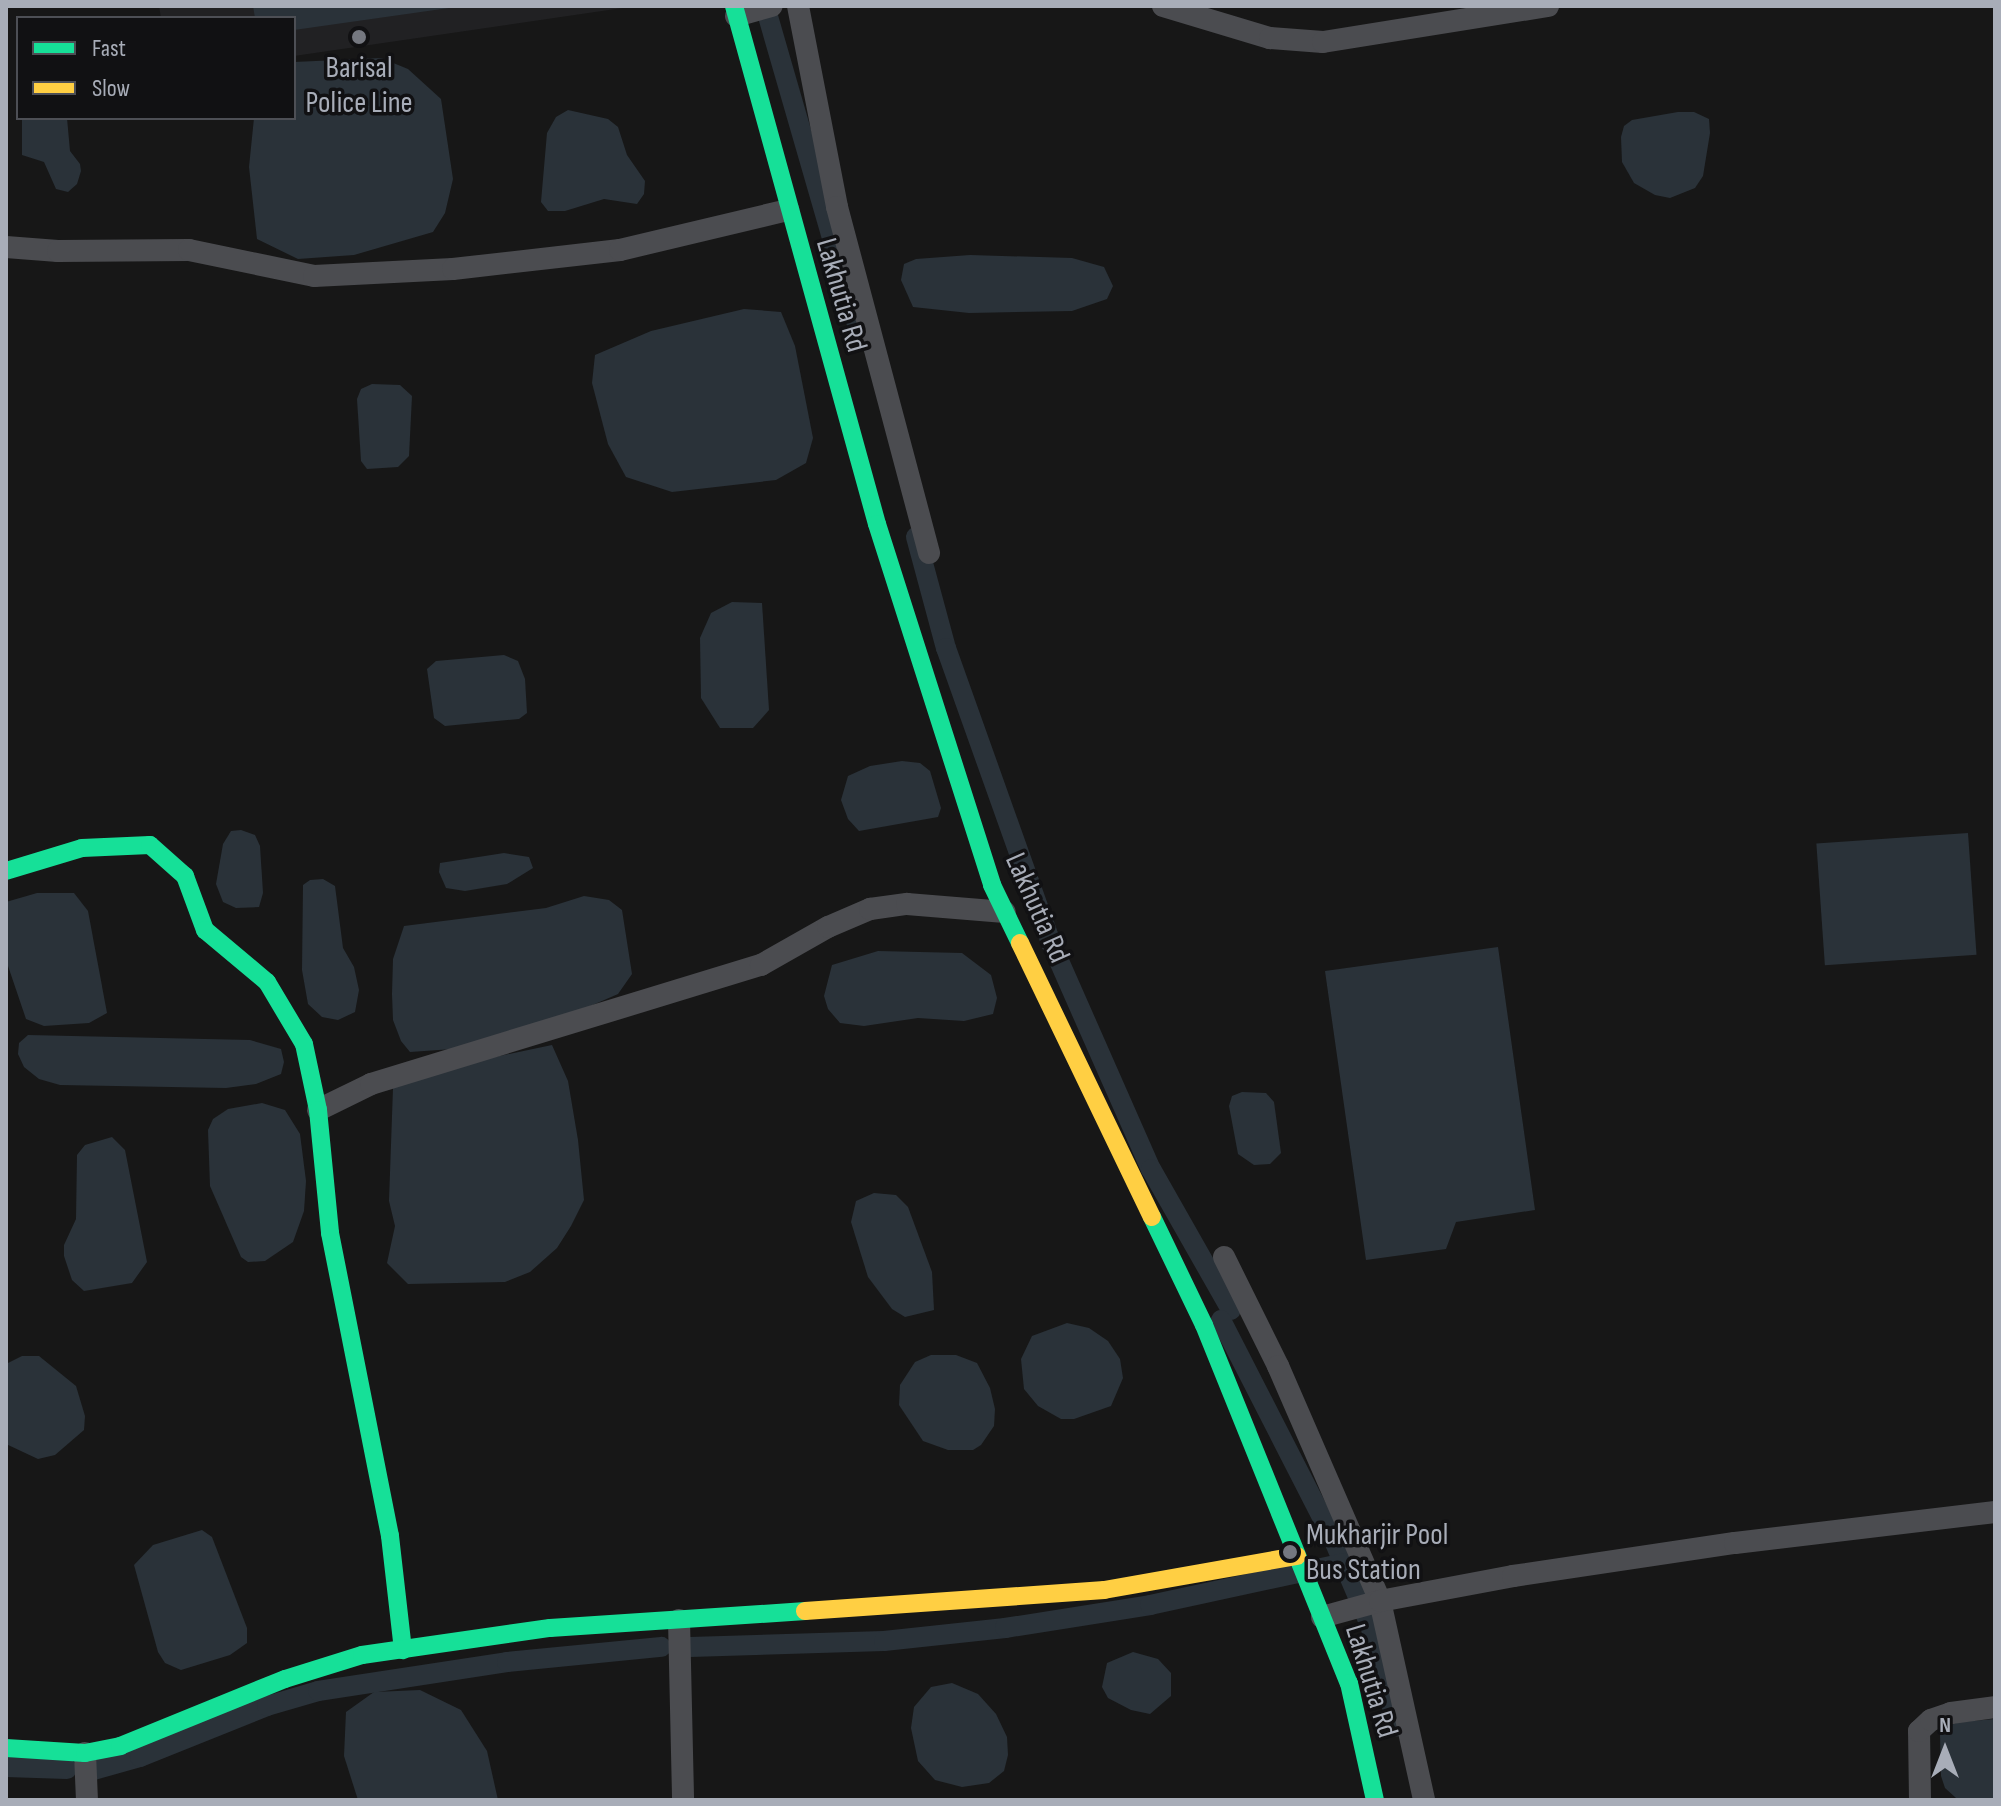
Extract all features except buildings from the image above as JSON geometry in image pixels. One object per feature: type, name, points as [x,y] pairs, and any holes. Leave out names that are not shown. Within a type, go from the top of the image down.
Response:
[{"type":"street","points":[[735,11],[772,6]]},
{"type":"street","points":[[798,6],[837,207],[929,553]]},
{"type":"street","points":[[1163,6],[1270,38],[1323,42],[1548,6]]},
{"type":"street","name":"Lakhutia Rd","points":[[735,11],[877,524],[992,885],[1204,1325],[1349,1683],[1375,1800]]},
{"type":"street","points":[[6,247],[58,251],[189,250],[314,276],[345,275],[453,269],[620,250],[788,210]]},
{"type":"street","points":[[6,871],[82,848],[150,845],[185,876],[205,930],[267,982],[304,1044],[318,1110],[330,1233],[390,1536],[403,1650]]},
{"type":"street","points":[[318,1110],[371,1084],[761,965],[828,927],[870,909],[907,904],[1005,912]]},
{"type":"street","points":[[1224,1257],[1278,1366],[1380,1601],[1424,1800]]},
{"type":"street","points":[[1322,1617],[1380,1601],[1513,1576],[1675,1552],[1995,1512]]},
{"type":"street","points":[[6,1748],[85,1753],[151,1735],[285,1679],[349,1659],[550,1628],[1104,1590],[1297,1556]]},
{"type":"street","points":[[679,1620],[683,1800]]},
{"type":"street","points":[[1920,1800],[1919,1731],[1931,1720],[1951,1713],[1995,1707]]},
{"type":"street","points":[[85,1753],[87,1800]]},
{"type":"shaded area","name":"Barisal Police Line","points":[[159,6],[636,6],[296,56],[296,16],[161,16]]},
{"type":"shaded area","points":[[253,6],[463,6],[296,30],[296,16],[255,16]]},
{"type":"shaded area","points":[[381,58],[408,69],[441,99],[453,179],[445,213],[433,232],[354,255],[298,259],[257,239],[249,167],[254,120],[296,120],[296,62]]},
{"type":"shaded area","points":[[568,110],[608,119],[618,127],[627,155],[645,181],[644,194],[637,204],[604,199],[565,211],[548,211],[541,202],[547,133],[556,117]]},
{"type":"shaded area","points":[[1694,112],[1709,119],[1710,133],[1703,176],[1695,188],[1670,198],[1655,195],[1634,183],[1622,162],[1621,137],[1624,126],[1632,120]]},
{"type":"shaded area","points":[[22,120],[67,120],[70,151],[80,164],[77,184],[68,192],[56,189],[44,162],[22,155]]},
{"type":"shaded area","points":[[970,255],[1072,258],[1104,267],[1113,286],[1107,299],[1072,311],[969,313],[913,307],[901,280],[904,264],[916,259]]},
{"type":"shaded area","points":[[744,309],[781,312],[795,346],[813,438],[806,463],[776,480],[672,492],[626,477],[608,444],[592,383],[595,355],[651,331]]},
{"type":"shaded area","points":[[372,384],[400,385],[412,396],[409,456],[398,467],[367,469],[361,461],[357,399],[361,389]]},
{"type":"shaded area","points":[[732,602],[762,603],[769,710],[753,728],[720,728],[701,698],[700,638],[711,613]]},
{"type":"shaded area","points":[[504,655],[518,661],[525,679],[527,713],[519,719],[445,726],[434,718],[427,669],[436,661]]},
{"type":"shaded area","points":[[902,761],[920,763],[930,771],[941,808],[938,817],[859,831],[848,819],[841,800],[848,776],[870,766]]},
{"type":"shaded area","points":[[241,830],[255,835],[260,846],[263,893],[259,907],[236,908],[223,902],[216,884],[223,844],[231,831]]},
{"type":"shaded area","points":[[1968,833],[1977,955],[1825,965],[1816,844]]},
{"type":"shaded area","points":[[504,853],[529,857],[533,868],[507,884],[465,891],[446,888],[439,872],[440,863]]},
{"type":"shaded area","points":[[323,879],[335,886],[343,948],[354,967],[359,990],[355,1012],[338,1020],[322,1017],[308,1004],[302,970],[303,885],[310,880]]},
{"type":"shaded area","points":[[37,893],[74,893],[88,911],[107,1013],[89,1023],[44,1026],[26,1019],[6,960],[6,902]]},
{"type":"shaded area","points":[[584,896],[609,900],[622,910],[632,974],[618,994],[572,1014],[453,1049],[410,1052],[401,1041],[393,1020],[393,959],[404,926],[546,908]]},
{"type":"shaded area","points":[[1498,947],[1535,1210],[1456,1222],[1446,1249],[1366,1260],[1325,971]]},
{"type":"shaded area","points":[[878,951],[962,953],[991,975],[997,998],[993,1014],[964,1021],[918,1018],[864,1026],[840,1023],[828,1009],[824,996],[832,965]]},
{"type":"shaded area","points":[[28,1035],[250,1040],[281,1049],[284,1062],[281,1074],[256,1084],[226,1088],[60,1085],[39,1079],[24,1067],[18,1054],[19,1043]]},
{"type":"shaded area","points":[[552,1045],[568,1081],[578,1140],[584,1200],[571,1226],[557,1248],[530,1272],[505,1282],[408,1284],[387,1263],[395,1226],[389,1201],[393,1088],[433,1070]]},
{"type":"shaded area","points":[[1242,1092],[1266,1093],[1274,1102],[1281,1153],[1270,1164],[1254,1165],[1238,1154],[1229,1106],[1232,1096]]},
{"type":"shaded area","points":[[262,1103],[285,1110],[300,1134],[306,1181],[304,1211],[293,1242],[265,1261],[248,1262],[241,1257],[210,1186],[208,1130],[213,1119],[228,1109]]},
{"type":"shaded area","points":[[112,1137],[125,1150],[147,1262],[132,1283],[84,1291],[72,1280],[64,1256],[64,1245],[76,1219],[77,1155],[85,1145]]},
{"type":"shaded area","points":[[874,1193],[896,1195],[908,1207],[932,1272],[934,1310],[905,1317],[892,1309],[868,1277],[851,1222],[856,1201]]},
{"type":"shaded area","points":[[1067,1323],[1089,1328],[1108,1341],[1120,1359],[1123,1378],[1111,1406],[1074,1419],[1061,1419],[1038,1406],[1024,1389],[1021,1359],[1032,1336]]},
{"type":"shaded area","points":[[931,1355],[956,1355],[977,1363],[990,1388],[995,1409],[994,1426],[981,1445],[973,1450],[948,1450],[923,1441],[899,1405],[900,1385],[915,1362]]},
{"type":"shaded area","points":[[22,1356],[39,1356],[76,1386],[85,1416],[84,1430],[55,1455],[38,1459],[6,1444],[6,1364]]},
{"type":"shaded area","points":[[202,1530],[212,1537],[247,1628],[247,1643],[230,1655],[181,1670],[165,1663],[158,1652],[134,1565],[153,1545]]},
{"type":"shaded area","points":[[1133,1652],[1158,1659],[1171,1673],[1171,1696],[1150,1714],[1131,1710],[1108,1698],[1102,1687],[1107,1663]]},
{"type":"shaded area","points":[[952,1683],[978,1694],[996,1714],[1007,1737],[1008,1755],[1004,1771],[989,1783],[962,1787],[935,1780],[918,1761],[911,1728],[914,1707],[931,1687]]},
{"type":"shaded area","points":[[420,1690],[461,1710],[487,1751],[498,1800],[358,1800],[344,1756],[346,1712],[374,1692]]},
{"type":"shaded area","points":[[1995,1719],[1995,1798],[1956,1798],[1945,1788],[1941,1776],[1940,1734],[1945,1727],[1959,1722]]},
{"type":"waterway","points":[[765,6],[856,321]]},
{"type":"waterway","points":[[916,537],[946,648],[1052,945],[1151,1169],[1231,1310]]},
{"type":"waterway","points":[[1221,1320],[1335,1543],[1370,1625],[1397,1726]]},
{"type":"waterway","points":[[690,1647],[884,1641],[1005,1628],[1150,1605],[1344,1563]]},
{"type":"waterway","points":[[94,1770],[140,1757],[267,1706],[318,1691],[507,1662],[661,1647]]},
{"type":"waterway","points":[[6,1767],[67,1769]]},
{"type":"traffic: fast","points":[[734,6],[877,524],[992,885],[1020,943]]},
{"type":"traffic: fast","points":[[6,871],[82,848],[150,845],[185,876],[205,930],[267,982],[304,1044],[318,1110],[330,1233],[390,1536],[403,1650]]},
{"type":"traffic: fast","points":[[1152,1217],[1204,1325],[1349,1683],[1375,1800]]},
{"type":"traffic: fast","points":[[6,1748],[85,1753],[120,1746],[285,1679],[362,1655],[550,1628],[805,1611]]},
{"type":"traffic: slow","points":[[1020,943],[1152,1217]]},
{"type":"traffic: slow","points":[[805,1611],[1104,1590],[1297,1556]]},
{"type":"place","name":"Barisal Police Line","points":[[359,37]]},
{"type":"place","name":"Mukharjir Pool Bus Station","points":[[1290,1552]]}]
